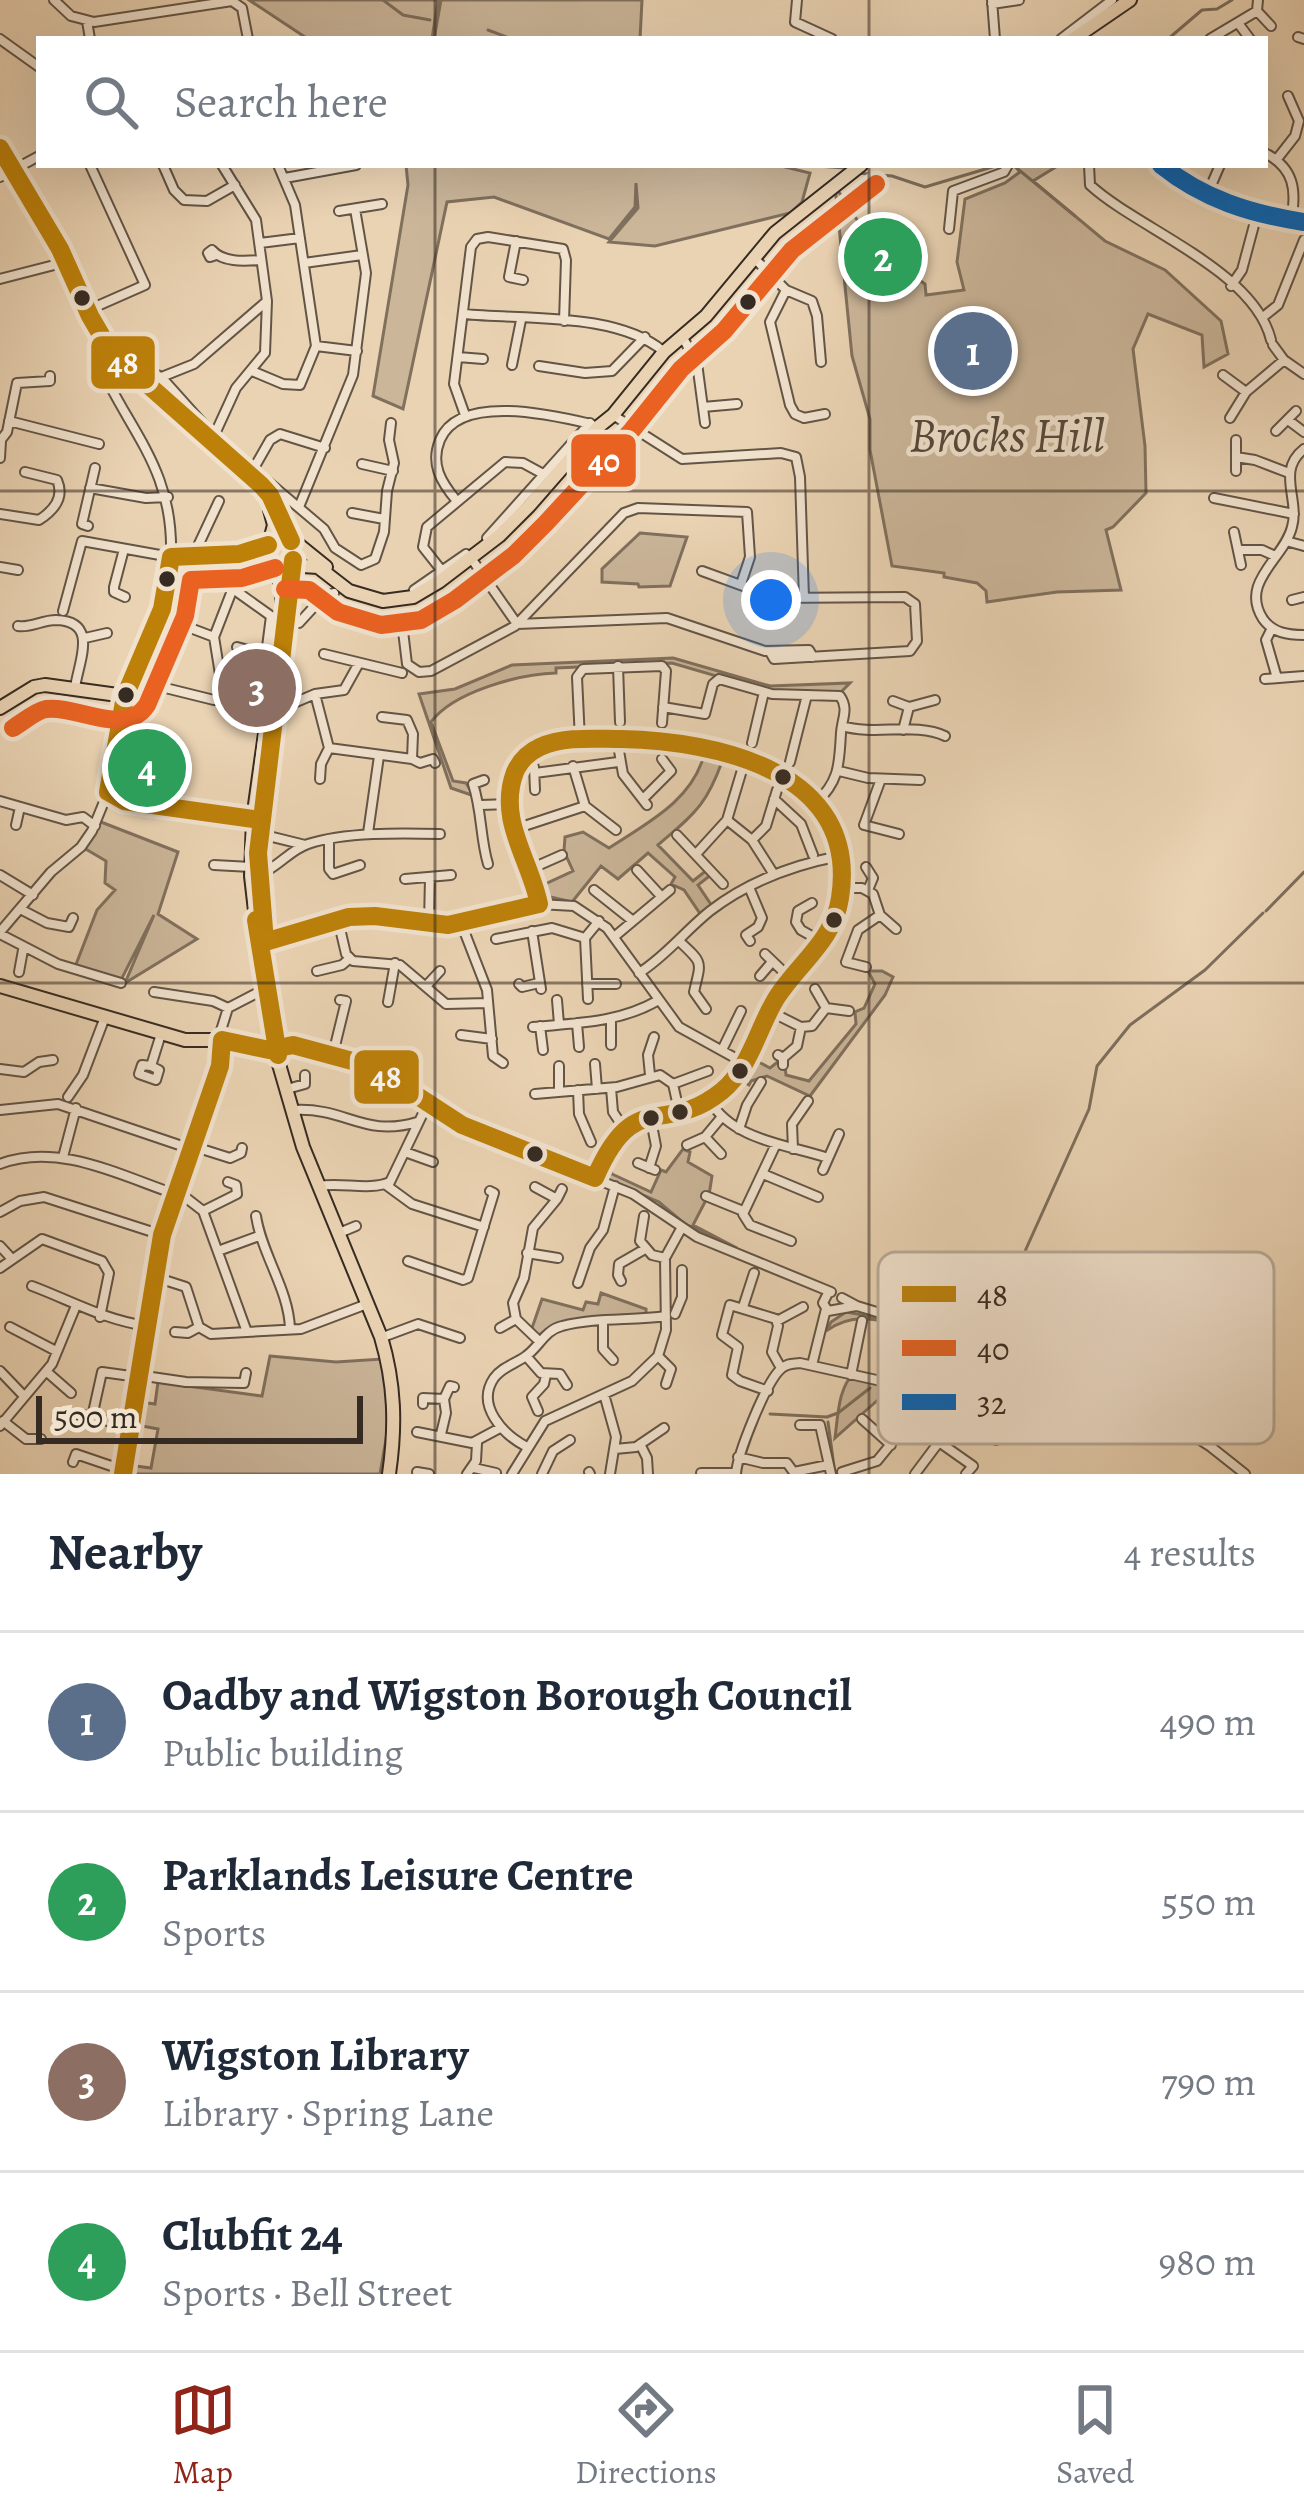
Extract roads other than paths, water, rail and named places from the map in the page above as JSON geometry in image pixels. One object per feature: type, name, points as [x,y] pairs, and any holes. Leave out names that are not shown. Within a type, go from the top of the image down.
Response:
[{"type":"main road","points":[[1079,31],[1130,0]]},
{"type":"main road","points":[[0,148],[5,171],[63,264],[97,334]]},
{"type":"main road","points":[[239,554],[291,567],[309,564],[350,591],[383,601],[413,597],[471,558],[529,506],[594,425],[613,415],[664,352],[706,316],[753,257],[794,217],[857,168]]},
{"type":"main road","points":[[63,264],[97,334],[146,388],[259,491],[272,518],[270,562],[280,581],[283,605],[254,866],[262,942],[292,1111],[381,1337],[394,1389],[394,1474]]},
{"type":"main road","points":[[146,388],[261,485],[291,542],[287,622],[257,826]]},
{"type":"main road","points":[[0,708],[34,687],[125,696],[162,609],[171,557],[239,554],[283,539],[359,594]]},
{"type":"main road","points":[[262,942],[280,1045]]},
{"type":"main road","points":[[1,988],[184,1040],[280,1045]]},
{"type":"street","points":[[54,0],[71,16],[87,22],[232,1],[242,8],[247,36]]},
{"type":"street","points":[[796,0],[795,22],[825,36]]},
{"type":"street","points":[[995,36],[992,2],[1018,0]]},
{"type":"street","points":[[1079,31],[1112,0]]},
{"type":"street","points":[[1215,36],[1258,5],[1271,26]]},
{"type":"street","points":[[87,22],[89,36]]},
{"type":"street","points":[[1238,23],[1248,36]]},
{"type":"street","points":[[0,39],[36,65]]},
{"type":"street","points":[[1277,159],[1295,136],[1299,122],[1288,96]]},
{"type":"street","points":[[1268,154],[1277,159],[1294,184],[1291,220]]},
{"type":"street","points":[[5,171],[36,157]]},
{"type":"street","points":[[85,311],[145,285],[91,168]]},
{"type":"street","points":[[164,168],[184,200],[207,201],[236,185]]},
{"type":"street","points":[[214,436],[236,388],[265,353],[268,339],[256,220],[224,168]]},
{"type":"street","points":[[252,371],[300,385],[316,346],[296,205],[280,168]]},
{"type":"street","points":[[285,178],[325,168]]},
{"type":"street","points":[[949,229],[952,193],[1006,168]]},
{"type":"street","points":[[1089,168],[1090,185],[1105,198],[1180,242],[1232,286],[1264,317],[1272,342],[1304,374]]},
{"type":"street","points":[[1166,168],[1207,195],[1257,214],[1304,222]]},
{"type":"street","points":[[1207,195],[1219,168]]},
{"type":"street","points":[[339,211],[382,204]]},
{"type":"street","points":[[299,507],[345,400],[356,351],[366,273],[355,209]]},
{"type":"street","points":[[1232,286],[1242,270],[1257,214]]},
{"type":"street","points":[[260,243],[300,238]]},
{"type":"street","points":[[465,415],[454,384],[471,247],[477,239],[516,241],[565,252],[564,322]]},
{"type":"street","points":[[1264,317],[1278,305],[1299,269],[1304,240]]},
{"type":"street","points":[[516,241],[509,277],[524,280]]},
{"type":"street","points":[[216,255],[262,260]]},
{"type":"street","points":[[304,263],[362,255]]},
{"type":"street","points":[[753,257],[786,290],[812,301],[820,362]]},
{"type":"street","points":[[0,279],[63,264]]},
{"type":"street","points":[[786,290],[770,322],[790,405],[804,418],[826,414]]},
{"type":"street","points":[[146,388],[194,364],[267,301]]},
{"type":"street","points":[[464,314],[604,323],[645,337],[664,352]]},
{"type":"street","points":[[512,365],[521,320]]},
{"type":"street","points":[[97,334],[161,377],[214,436],[327,527],[334,548],[356,564],[368,564],[378,554],[393,471],[391,423]]},
{"type":"street","points":[[544,365],[612,371],[645,337]]},
{"type":"street","points":[[683,338],[697,363],[705,423]]},
{"type":"street","points":[[316,346],[356,351]]},
{"type":"street","points":[[63,611],[82,541],[171,557],[168,497],[146,446],[114,400],[105,369],[95,355]]},
{"type":"street","points":[[458,357],[483,359]]},
{"type":"street","points":[[1230,418],[1246,392],[1292,362]]},
{"type":"street","points":[[1223,375],[1246,392]]},
{"type":"street","points":[[1,458],[0,441],[17,383],[50,381]]},
{"type":"street","points":[[703,407],[736,404]]},
{"type":"street","points":[[456,500],[438,475],[437,446],[442,433],[465,415],[493,410],[594,425]]},
{"type":"street","points":[[1276,431],[1296,411]]},
{"type":"street","points":[[613,415],[682,459],[781,453],[796,458],[804,598]]},
{"type":"street","points":[[1288,420],[1304,432]]},
{"type":"street","points":[[9,421],[99,444]]},
{"type":"street","points":[[411,592],[494,533],[594,425]]},
{"type":"street","points":[[254,468],[270,440],[280,434],[325,448]]},
{"type":"street","points":[[1236,440],[1237,471]]},
{"type":"street","points":[[1304,449],[1292,460],[1289,473],[1294,514],[1286,541],[1256,587],[1256,604],[1272,628],[1304,635]]},
{"type":"street","points":[[1236,457],[1289,473]]},
{"type":"street","points":[[442,571],[422,540],[427,527],[505,462],[523,463],[545,475]]},
{"type":"street","points":[[362,464],[393,471]]},
{"type":"street","points":[[88,526],[82,524],[94,468]]},
{"type":"street","points":[[0,514],[39,520],[56,508],[57,480],[25,472]]},
{"type":"street","points":[[90,488],[146,499],[168,497]]},
{"type":"street","points":[[1214,500],[1294,514]]},
{"type":"street","points":[[218,698],[259,673],[271,616],[200,558],[197,548],[219,501]]},
{"type":"street","points":[[403,631],[407,664],[424,673],[517,624],[628,510],[747,512],[751,557],[741,584]]},
{"type":"street","points":[[352,513],[384,519]]},
{"type":"street","points":[[1234,532],[1241,565]]},
{"type":"street","points":[[1286,541],[1304,546]]},
{"type":"street","points":[[124,549],[114,592],[125,597]]},
{"type":"street","points":[[1238,550],[1262,550],[1275,556]]},
{"type":"street","points":[[200,558],[185,626],[214,637]]},
{"type":"street","points":[[471,558],[517,624]]},
{"type":"street","points":[[0,567],[18,570]]},
{"type":"street","points":[[517,624],[670,619],[770,652],[809,650],[813,657],[914,649],[917,641],[913,600],[776,598],[702,571]]},
{"type":"street","points":[[218,698],[214,637],[233,588]]},
{"type":"street","points":[[287,622],[299,623],[322,598],[334,593]]},
{"type":"street","points":[[1292,600],[1304,597]]},
{"type":"street","points":[[18,626],[73,624],[85,638],[86,650],[75,688]]},
{"type":"street","points":[[1272,628],[1266,640],[1277,678]]},
{"type":"street","points":[[85,638],[107,633]]},
{"type":"street","points":[[237,647],[266,655]]},
{"type":"street","points":[[324,654],[398,670]]},
{"type":"street","points":[[275,711],[315,694],[344,691],[358,663]]},
{"type":"street","points":[[618,666],[620,722]]},
{"type":"street","points":[[580,740],[579,672],[662,666],[666,671],[662,723]]},
{"type":"street","points":[[1265,679],[1304,676]]},
{"type":"street","points":[[663,707],[706,714],[713,684],[719,679],[764,692],[840,696],[846,708],[839,771],[816,802]]},
{"type":"street","points":[[131,680],[245,707]]},
{"type":"street","points":[[752,743],[764,692]]},
{"type":"street","points":[[315,694],[329,748],[320,778]]},
{"type":"street","points":[[790,762],[807,695]]},
{"type":"street","points":[[121,983],[23,950],[0,933],[95,826],[107,797],[125,696]]},
{"type":"street","points":[[893,701],[909,707],[935,700]]},
{"type":"street","points":[[903,730],[909,707]]},
{"type":"street","points":[[384,716],[410,723],[412,758]]},
{"type":"street","points":[[842,726],[945,736]]},
{"type":"street","points":[[617,739],[618,762],[629,785],[645,802],[674,768],[662,759]]},
{"type":"street","points":[[539,904],[512,830],[510,804],[516,770],[523,758],[542,745],[617,739],[677,743],[745,758],[783,775],[816,802],[840,856],[837,916],[824,943],[769,1011],[746,1064],[709,1100],[679,1111],[650,1114],[622,1127],[606,1147],[595,1178]]},
{"type":"street","points":[[118,743],[155,742]]},
{"type":"street","points":[[329,748],[412,758],[420,763],[434,759],[435,764]]},
{"type":"street","points":[[368,833],[379,756]]},
{"type":"street","points":[[535,790],[535,770],[618,762]]},
{"type":"street","points":[[573,766],[585,806],[616,830]]},
{"type":"street","points":[[697,854],[727,820],[742,770]]},
{"type":"street","points":[[839,771],[920,780]]},
{"type":"street","points":[[881,778],[861,824],[899,834]]},
{"type":"street","points":[[475,783],[488,864]]},
{"type":"street","points":[[752,840],[766,826],[776,794],[801,824],[814,855]]},
{"type":"street","points":[[107,797],[257,826],[305,844],[368,833],[440,834]]},
{"type":"street","points":[[0,801],[66,820],[81,813],[95,826]]},
{"type":"street","points":[[481,805],[510,804]]},
{"type":"street","points":[[512,830],[585,806]]},
{"type":"street","points":[[16,825],[20,807]]},
{"type":"street","points":[[727,820],[752,840],[773,873]]},
{"type":"street","points":[[677,835],[725,885]]},
{"type":"street","points":[[328,842],[333,874],[360,865]]},
{"type":"street","points":[[214,864],[254,866],[288,860],[305,844]]},
{"type":"street","points":[[528,870],[562,855]]},
{"type":"street","points":[[639,974],[710,911],[749,886],[773,873],[840,856]]},
{"type":"street","points":[[866,866],[876,878],[868,890]]},
{"type":"street","points":[[614,937],[665,893],[637,870]]},
{"type":"street","points":[[0,875],[33,896]]},
{"type":"street","points":[[405,879],[451,875]]},
{"type":"street","points":[[429,924],[430,877]]},
{"type":"street","points":[[746,938],[762,918],[749,886]]},
{"type":"street","points":[[842,888],[868,890],[877,898],[880,915],[898,930]]},
{"type":"street","points":[[594,890],[633,921]]},
{"type":"street","points":[[814,902],[798,911],[796,922],[824,943]]},
{"type":"street","points":[[262,942],[338,920],[375,916],[461,923],[539,904],[574,906],[614,937],[683,1030],[746,1064]]},
{"type":"street","points":[[22,910],[46,927],[69,927],[73,918]]},
{"type":"street","points":[[864,970],[842,961],[853,936],[880,915]]},
{"type":"street","points":[[338,920],[349,959]]},
{"type":"street","points":[[599,921],[586,938],[586,991],[616,983]]},
{"type":"street","points":[[461,923],[487,990],[490,1057],[503,1064]]},
{"type":"street","points":[[500,940],[532,931],[564,930],[586,938]]},
{"type":"street","points":[[521,988],[540,986],[532,931]]},
{"type":"street","points":[[679,940],[699,959],[701,970],[689,992],[708,1010]]},
{"type":"street","points":[[20,973],[23,950]]},
{"type":"street","points":[[760,976],[768,958],[791,979]]},
{"type":"street","points":[[349,959],[361,964],[395,963],[446,1004],[488,1003]]},
{"type":"street","points":[[317,971],[349,959]]},
{"type":"street","points":[[388,1002],[395,963]]},
{"type":"street","points":[[427,985],[440,970]]},
{"type":"street","points":[[154,992],[213,1001],[228,1008]]},
{"type":"street","points":[[76,1454],[123,1472],[162,1235],[220,1066],[228,1008],[259,992]]},
{"type":"street","points":[[816,994],[826,1008],[851,1011]]},
{"type":"street","points":[[333,1054],[346,1001],[340,1000]]},
{"type":"street","points":[[540,1047],[536,1027],[610,1020],[657,1000]]},
{"type":"street","points":[[559,1024],[560,1003]]},
{"type":"street","points":[[769,1011],[801,1028],[818,1023],[826,1008]]},
{"type":"street","points":[[723,1048],[737,1015]]},
{"type":"street","points":[[68,1097],[105,1017]]},
{"type":"street","points":[[609,1042],[610,1020]]},
{"type":"street","points":[[577,1023],[577,1044]]},
{"type":"street","points":[[781,1059],[797,1052],[801,1028]]},
{"type":"street","points":[[151,1059],[161,1034]]},
{"type":"street","points":[[461,1035],[492,1039]]},
{"type":"street","points":[[650,1075],[648,1055],[654,1037]]},
{"type":"street","points":[[280,1045],[333,1054],[376,1070],[462,1125],[615,1186],[653,1204],[716,1246],[830,1292],[833,1306],[812,1365]]},
{"type":"street","points":[[0,1069],[24,1072],[45,1060]]},
{"type":"street","points":[[595,1064],[597,1089]]},
{"type":"street","points":[[559,1066],[559,1092]]},
{"type":"street","points":[[674,1084],[704,1070]]},
{"type":"street","points":[[286,1084],[305,1084],[305,1075]]},
{"type":"street","points":[[535,1094],[611,1088],[650,1075],[664,1076],[674,1084],[679,1111]]},
{"type":"street","points":[[739,1129],[757,1085]]},
{"type":"street","points":[[611,1088],[613,1112],[622,1127]]},
{"type":"street","points":[[578,1090],[579,1114],[591,1142]]},
{"type":"street","points":[[709,1100],[720,1119],[739,1129],[828,1158]]},
{"type":"street","points":[[0,1110],[42,1104],[76,1108],[222,1157],[243,1152]]},
{"type":"street","points":[[386,1185],[427,1105]]},
{"type":"street","points":[[793,1149],[792,1124],[808,1105]]},
{"type":"street","points":[[62,1157],[76,1108]]},
{"type":"street","points":[[292,1111],[326,1112],[386,1130],[417,1122]]},
{"type":"street","points":[[638,1163],[652,1170],[656,1146],[650,1114]]},
{"type":"street","points":[[686,1145],[705,1137],[720,1119]]},
{"type":"street","points":[[705,1137],[722,1155]]},
{"type":"street","points":[[823,1171],[835,1137]]},
{"type":"street","points":[[743,1211],[776,1144]]},
{"type":"street","points":[[405,1152],[433,1162]]},
{"type":"street","points":[[0,1164],[37,1154],[62,1157],[176,1192],[203,1211],[247,1332]]},
{"type":"street","points":[[763,1174],[818,1198]]},
{"type":"street","points":[[203,1211],[227,1201],[242,1187],[228,1182]]},
{"type":"street","points":[[318,1186],[386,1185],[412,1204],[484,1227]]},
{"type":"street","points":[[576,1285],[615,1186]]},
{"type":"street","points":[[539,1187],[557,1199]]},
{"type":"street","points":[[540,1342],[516,1319],[513,1303],[524,1278],[533,1228],[562,1189]]},
{"type":"street","points":[[408,1261],[468,1278],[494,1193]]},
{"type":"street","points":[[0,1212],[20,1201],[44,1197],[162,1235]]},
{"type":"street","points":[[710,1200],[743,1211],[750,1225],[785,1242]]},
{"type":"street","points":[[256,1216],[288,1309],[290,1329]]},
{"type":"street","points":[[639,1218],[639,1237],[645,1249],[664,1258]]},
{"type":"street","points":[[338,1234],[356,1226]]},
{"type":"street","points":[[671,1315],[663,1284],[664,1258],[682,1227]]},
{"type":"street","points":[[218,1251],[260,1236]]},
{"type":"street","points":[[0,1268],[42,1239],[102,1261],[109,1273],[100,1317]]},
{"type":"street","points":[[0,1246],[12,1259]]},
{"type":"street","points":[[621,1281],[619,1264],[645,1249]]},
{"type":"street","points":[[527,1253],[558,1258]]},
{"type":"street","points":[[514,1473],[540,1426],[554,1414],[643,1373],[658,1356],[682,1297],[682,1270]]},
{"type":"street","points":[[743,1307],[754,1273]]},
{"type":"street","points":[[154,1277],[186,1286],[200,1327],[211,1334],[314,1326],[368,1304]]},
{"type":"street","points":[[663,1284],[680,1284]]},
{"type":"street","points":[[32,1286],[45,1287],[67,1298],[75,1308],[100,1317],[146,1326]]},
{"type":"street","points":[[813,1288],[833,1306],[878,1312]]},
{"type":"street","points":[[768,1390],[733,1375],[739,1347],[722,1335],[730,1305],[777,1321],[804,1308]]},
{"type":"street","points":[[38,1438],[26,1439],[2,1423],[47,1372],[75,1308]]},
{"type":"street","points":[[527,1447],[500,1428],[489,1401],[492,1381],[558,1327],[671,1315]]},
{"type":"street","points":[[501,1324],[516,1319]]},
{"type":"street","points":[[603,1321],[603,1349],[614,1360]]},
{"type":"street","points":[[777,1321],[772,1352],[781,1368]]},
{"type":"street","points":[[851,1375],[862,1321]]},
{"type":"street","points":[[381,1337],[418,1324],[460,1338]]},
{"type":"street","points":[[10,1327],[56,1352]]},
{"type":"street","points":[[175,1332],[200,1327]]},
{"type":"street","points":[[526,1356],[546,1375],[560,1375],[567,1385]]},
{"type":"street","points":[[658,1356],[671,1370],[666,1384]]},
{"type":"street","points":[[701,1459],[701,1473],[736,1473],[738,1457],[781,1368],[795,1363],[812,1365],[878,1381]]},
{"type":"street","points":[[0,1371],[23,1395]]},
{"type":"street","points":[[92,1417],[100,1371],[186,1382],[245,1381]]},
{"type":"street","points":[[47,1372],[71,1393]]},
{"type":"street","points":[[534,1408],[534,1392],[546,1375]]},
{"type":"street","points":[[441,1434],[444,1399],[450,1386],[454,1387]]},
{"type":"street","points":[[603,1394],[614,1424],[610,1474]]},
{"type":"street","points":[[423,1404],[423,1398],[444,1399]]},
{"type":"street","points":[[77,1414],[120,1424]]},
{"type":"street","points":[[862,1419],[878,1433]]},
{"type":"street","points":[[800,1425],[820,1425],[837,1470]]},
{"type":"street","points":[[496,1473],[471,1471],[477,1443],[500,1428]]},
{"type":"street","points":[[417,1432],[477,1443]]},
{"type":"street","points":[[615,1449],[630,1449],[661,1432]]},
{"type":"street","points":[[542,1474],[553,1451],[567,1444]]},
{"type":"street","points":[[640,1444],[648,1474]]},
{"type":"street","points":[[738,1457],[788,1463],[795,1473],[837,1470],[877,1461],[890,1444]]},
{"type":"street","points":[[915,1474],[935,1444]]},
{"type":"street","points":[[948,1444],[973,1466],[966,1474]]},
{"type":"street","points":[[1206,1444],[1245,1474]]},
{"type":"street","points":[[417,1472],[430,1472]]},
{"type":"waterway","points":[[383,0],[403,15],[430,20]]},
{"type":"waterway","points":[[1172,36],[1202,10],[1217,9],[1232,0]]},
{"type":"waterway","points":[[488,30],[504,36]]},
{"type":"waterway","points":[[857,173],[892,176],[925,187],[989,168]]},
{"type":"waterway","points":[[1017,168],[1075,216]]},
{"type":"waterway","points":[[1266,911],[1304,872]]},
{"type":"waterway","points":[[1025,1252],[1089,1109],[1097,1066],[1130,1025],[1205,970],[1263,913]]},
{"type":"waterway","points":[[770,1414],[827,1417],[870,1388]]},
{"type":"waterway","points":[[828,1422],[835,1474]]},
{"type":"place","name":"Parklands Leisure Centre","points":[[883,257]]},
{"type":"place","name":"Oadby and Wigston Borough Council","points":[[973,351]]},
{"type":"place","name":"Wigston Library","points":[[257,688]]},
{"type":"place","name":"Clubfit 24","points":[[147,768]]},
{"type":"park label","name":"Brocks Hill","points":[[1007,435]]}]
